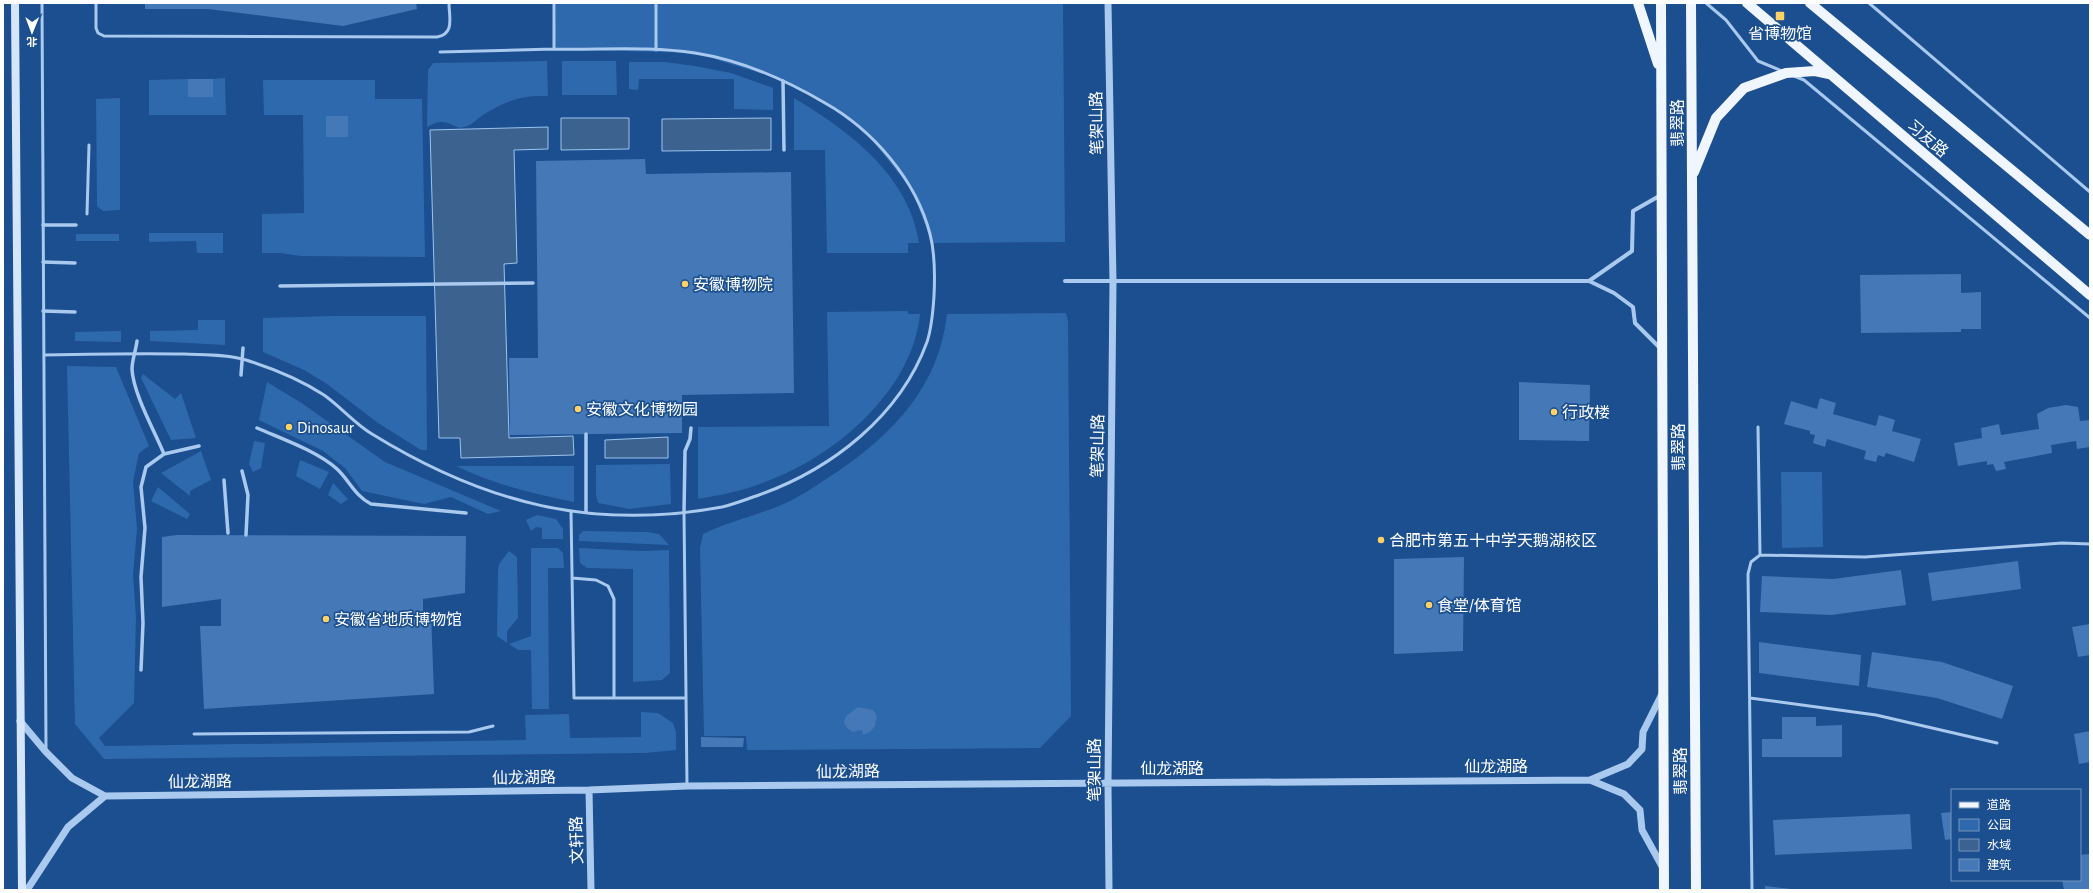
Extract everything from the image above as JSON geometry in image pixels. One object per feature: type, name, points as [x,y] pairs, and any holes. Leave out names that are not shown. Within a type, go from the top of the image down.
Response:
[{"type":"main road","points":[[15,3],[22,890]]},
{"type":"main road","points":[[1638,3],[1661,73]]},
{"type":"main road","name":"翡翠路","points":[[1661,3],[1664,890]]},
{"type":"main road","name":"翡翠路","points":[[1691,3],[1696,890]]},
{"type":"main road","name":"习友路","points":[[1747,3],[2090,295]]},
{"type":"main road","name":"习友路","points":[[1810,3],[2090,235]]},
{"type":"main road","points":[[1692,178],[1716,118],[1744,88],[1786,73],[1815,71],[1830,74]]},
{"type":"street","name":"笔架山路","points":[[1108,3],[1113,282],[1108,782],[1109,890]]},
{"type":"street","points":[[782,81],[784,150]]},
{"type":"street","points":[[1589,281],[1618,263],[1632,251],[1633,210],[1662,195]]},
{"type":"street","points":[[43,225],[76,224]]},
{"type":"street","points":[[43,262],[75,262]]},
{"type":"street","points":[[1065,281],[1589,281],[1614,293],[1633,307],[1635,322],[1662,351]]},
{"type":"street","points":[[280,286],[533,284]]},
{"type":"street","points":[[43,311],[75,312]]},
{"type":"street","points":[[137,341],[136,353],[132,367],[134,384],[164,454]]},
{"type":"street","points":[[240,375],[243,348]]},
{"type":"street","points":[[257,428],[301,447],[337,469],[362,499],[371,504],[466,513]]},
{"type":"street","points":[[684,513],[684,451],[690,439],[691,428]]},
{"type":"street","points":[[586,434],[586,512]]},
{"type":"street","points":[[141,670],[144,623],[141,577],[145,528],[141,487],[146,467],[164,454],[199,446]]},
{"type":"street","points":[[242,471],[248,494],[246,535]]},
{"type":"street","points":[[224,480],[228,534]]},
{"type":"street","points":[[1590,780],[1628,764],[1642,749],[1643,732],[1663,692]]},
{"type":"street","points":[[20,721],[46,752],[72,778],[105,796],[68,827],[27,890]]},
{"type":"street","points":[[1590,780],[1624,794],[1640,810],[1642,830],[1664,871]]},
{"type":"street","name":"仙龙湖路","points":[[105,796],[589,790],[687,786],[1108,782],[1590,780]]},
{"type":"street","name":"文轩路","points":[[589,790],[590,890]]},
{"type":"lane","points":[[42,3],[46,752]]},
{"type":"lane","points":[[96,3],[96,28],[98,33],[104,36],[422,37],[437,37],[448,33],[449,3]]},
{"type":"lane","points":[[554,3],[554,49]]},
{"type":"lane","points":[[656,3],[656,50]]},
{"type":"lane","points":[[1706,3],[1726,20],[1758,61],[1804,80],[2090,318]]},
{"type":"lane","points":[[1869,3],[2090,192]]},
{"type":"lane","points":[[44,356],[136,353],[203,355],[242,359],[293,378],[324,396],[367,431],[408,455],[439,470],[488,492],[536,505],[570,511],[656,515],[684,513],[728,506],[778,488],[824,464],[841,453],[884,413],[906,381],[927,343],[932,323],[934,282],[932,243],[930,232],[912,190],[895,164],[868,135],[851,120],[827,104],[782,81],[718,59],[695,53],[656,50],[554,49],[440,52]]},
{"type":"lane","points":[[88,214],[89,145]]},
{"type":"lane","points":[[1758,427],[1760,556]]},
{"type":"lane","points":[[570,511],[574,698],[686,698]]},
{"type":"lane","points":[[684,513],[687,786]]},
{"type":"lane","points":[[1752,890],[1748,574],[1751,562],[1760,556],[1865,556],[2062,542],[2090,544]]},
{"type":"lane","points":[[572,578],[596,580],[608,586],[614,599],[614,698]]},
{"type":"lane","points":[[1750,698],[1876,715],[1997,743]]},
{"type":"lane","points":[[194,734],[469,732],[493,726]]},
{"type":"green space","points":[[556,3],[1063,3],[1065,242],[932,243],[912,190],[868,135],[827,104],[770,76],[695,53],[554,49]]},
{"type":"green space","points":[[547,61],[548,96],[531,96],[516,99],[486,113],[471,124],[464,127],[460,128],[441,122],[427,127],[428,70],[433,63]]},
{"type":"green space","points":[[562,61],[616,61],[617,95],[562,95]]},
{"type":"green space","points":[[629,62],[665,62],[731,73],[773,88],[773,110],[734,109],[734,79],[639,79],[638,90],[629,89]]},
{"type":"green space","points":[[225,78],[226,115],[149,115],[149,80],[188,79],[188,97],[212,97],[213,79]]},
{"type":"green space","points":[[263,80],[375,80],[375,99],[422,99],[425,257],[301,256],[280,253],[262,253],[262,214],[304,213],[303,115],[264,115]]},
{"type":"green space","points":[[120,98],[120,210],[103,211],[97,206],[96,99]]},
{"type":"green space","points":[[794,98],[815,111],[855,140],[890,176],[903,196],[913,219],[919,243],[908,243],[908,253],[827,253],[825,150],[794,150]]},
{"type":"green space","points":[[149,233],[223,233],[223,253],[197,253],[196,241],[149,242]]},
{"type":"green space","points":[[76,234],[119,234],[119,241],[76,241]]},
{"type":"green space","points":[[908,311],[908,314],[920,314],[914,343],[902,370],[886,395],[865,418],[842,438],[817,456],[791,471],[748,488],[698,499],[698,427],[829,426],[827,312]]},
{"type":"green space","points":[[1066,313],[1068,321],[1071,716],[1040,748],[747,750],[746,736],[704,736],[700,548],[703,534],[724,525],[767,511],[794,499],[837,472],[877,441],[895,424],[924,385],[934,364],[942,340],[947,314]]},
{"type":"green space","points":[[426,316],[427,450],[421,450],[378,423],[327,384],[304,370],[263,352],[263,318]]},
{"type":"green space","points":[[198,320],[225,320],[225,345],[150,341],[150,331],[198,330]]},
{"type":"green space","points":[[121,331],[121,342],[75,341],[75,332]]},
{"type":"green space","points":[[67,366],[116,367],[149,446],[139,453],[133,482],[137,529],[133,575],[136,617],[134,703],[99,738],[105,746],[526,740],[525,715],[569,714],[570,738],[641,737],[641,712],[658,713],[673,723],[676,732],[676,750],[645,753],[104,759],[75,724]]},
{"type":"green space","points":[[143,374],[175,399],[181,393],[196,438],[171,440],[141,378]]},
{"type":"green space","points":[[267,382],[303,404],[385,462],[501,511],[488,514],[451,497],[424,504],[362,491],[345,468],[323,451],[259,420]]},
{"type":"green space","points":[[254,441],[265,443],[261,468],[253,472],[249,464]]},
{"type":"green space","points":[[201,451],[211,480],[190,491],[190,496],[161,473]]},
{"type":"green space","points":[[300,460],[329,472],[320,489],[296,476]]},
{"type":"green space","points":[[670,464],[671,504],[629,509],[598,503],[596,495],[596,465]]},
{"type":"green space","points":[[456,466],[574,466],[574,502],[543,496],[514,488],[484,478]]},
{"type":"green space","points":[[1781,472],[1822,472],[1823,547],[1782,548]]},
{"type":"green space","points":[[333,483],[348,499],[341,504],[328,495]]},
{"type":"green space","points":[[158,487],[190,514],[187,519],[151,501]]},
{"type":"green space","points":[[537,515],[556,519],[563,529],[563,539],[542,539],[542,528],[536,527],[531,531],[526,520]]},
{"type":"green space","points":[[583,531],[647,532],[659,534],[669,545],[579,541],[579,535]]},
{"type":"green space","points":[[531,548],[558,548],[563,553],[564,568],[548,568],[549,709],[532,709],[531,650],[518,650],[509,644],[531,636]]},
{"type":"green space","points":[[579,548],[641,551],[669,550],[670,673],[662,680],[633,682],[633,569],[587,568],[580,563]]},
{"type":"green space","points":[[509,551],[517,557],[518,618],[507,631],[507,643],[497,636],[498,571],[499,564]]},
{"type":"water","points":[[561,118],[629,118],[629,149],[561,150]]},
{"type":"water","points":[[771,118],[771,150],[662,151],[662,119]]},
{"type":"water","points":[[548,127],[548,149],[514,150],[517,263],[504,264],[509,438],[573,436],[574,455],[461,458],[460,438],[439,438],[430,130]]},
{"type":"water","points":[[668,437],[668,458],[605,458],[605,440]]},
{"type":"building","points":[[145,3],[416,3],[417,9],[343,26],[208,9],[145,9]]},
{"type":"building","points":[[188,79],[213,79],[213,97],[188,97]]},
{"type":"building","points":[[326,116],[348,116],[348,137],[326,137]]},
{"type":"building","name":"安徽博物院","points":[[645,159],[646,174],[791,172],[794,393],[682,395],[682,433],[510,435],[509,358],[538,358],[536,161]]},
{"type":"building","points":[[1961,274],[1961,293],[1981,292],[1981,329],[1961,329],[1961,332],[1861,333],[1860,275]]},
{"type":"building","name":"行政楼","points":[[1519,382],[1590,385],[1589,441],[1519,440]]},
{"type":"building","points":[[1820,398],[1836,403],[1833,414],[1876,426],[1879,415],[1895,420],[1892,431],[1921,439],[1914,462],[1886,453],[1884,457],[1878,455],[1876,462],[1864,459],[1866,451],[1827,439],[1825,447],[1813,443],[1815,435],[1810,434],[1810,431],[1784,424],[1791,401],[1817,409]]},
{"type":"building","points":[[2066,405],[2078,407],[2080,421],[2090,420],[2090,447],[2077,449],[2076,441],[2051,445],[2052,453],[2004,462],[2006,469],[1996,471],[1993,464],[1987,465],[1987,461],[1958,466],[1954,443],[1982,438],[1981,428],[1999,424],[2001,435],[2039,429],[2037,414],[2048,408]]},
{"type":"building","name":"安徽省地质博物馆","points":[[177,535],[466,536],[465,593],[423,599],[423,612],[431,613],[434,694],[204,709],[200,626],[221,626],[221,599],[162,607],[162,537]]},
{"type":"building","name":"食堂/体育馆","points":[[1464,557],[1463,651],[1394,654],[1394,559]]},
{"type":"building","points":[[2018,561],[2021,589],[1932,601],[1928,573]]},
{"type":"building","points":[[1901,570],[1906,605],[1831,615],[1760,612],[1762,576],[1833,579]]},
{"type":"building","points":[[2090,624],[2090,655],[2078,657],[2072,627]]},
{"type":"building","points":[[1759,642],[1861,655],[1859,686],[1759,673]]},
{"type":"building","points":[[1872,652],[1942,662],[2013,686],[2002,719],[1937,698],[1867,687]]},
{"type":"building","points":[[858,707],[873,710],[877,716],[875,726],[870,732],[863,735],[862,730],[853,732],[847,728],[844,723],[846,716]]},
{"type":"building","points":[[1782,717],[1816,717],[1816,726],[1842,725],[1842,757],[1762,757],[1762,739],[1782,739]]},
{"type":"building","points":[[2090,731],[2090,762],[2079,764],[2074,734]]},
{"type":"building","points":[[701,737],[744,738],[743,747],[701,747]]},
{"type":"building","points":[[1951,812],[1951,839],[1945,840],[1941,813]]},
{"type":"building","points":[[1910,814],[1912,849],[1775,855],[1773,820]]},
{"type":"building","points":[[2090,854],[2090,889],[2064,890],[2062,881],[2081,881],[2081,855]]},
{"type":"building","points":[[1765,886],[1791,889],[1791,890],[1765,890]]},
{"type":"place","name":"省博物馆","points":[[1780,16]]},
{"type":"place","name":"安徽博物院","points":[[685,284]]},
{"type":"place","name":"安徽文化博物园","points":[[578,409]]},
{"type":"place","name":"行政楼","points":[[1554,412]]},
{"type":"place","name":"Dinosaur","points":[[289,427]]},
{"type":"place","name":"合肥市第五十中学天鹅湖校区","points":[[1381,540]]},
{"type":"place","name":"食堂/体育馆","points":[[1429,605]]},
{"type":"place","name":"安徽省地质博物馆","points":[[326,619]]}]
